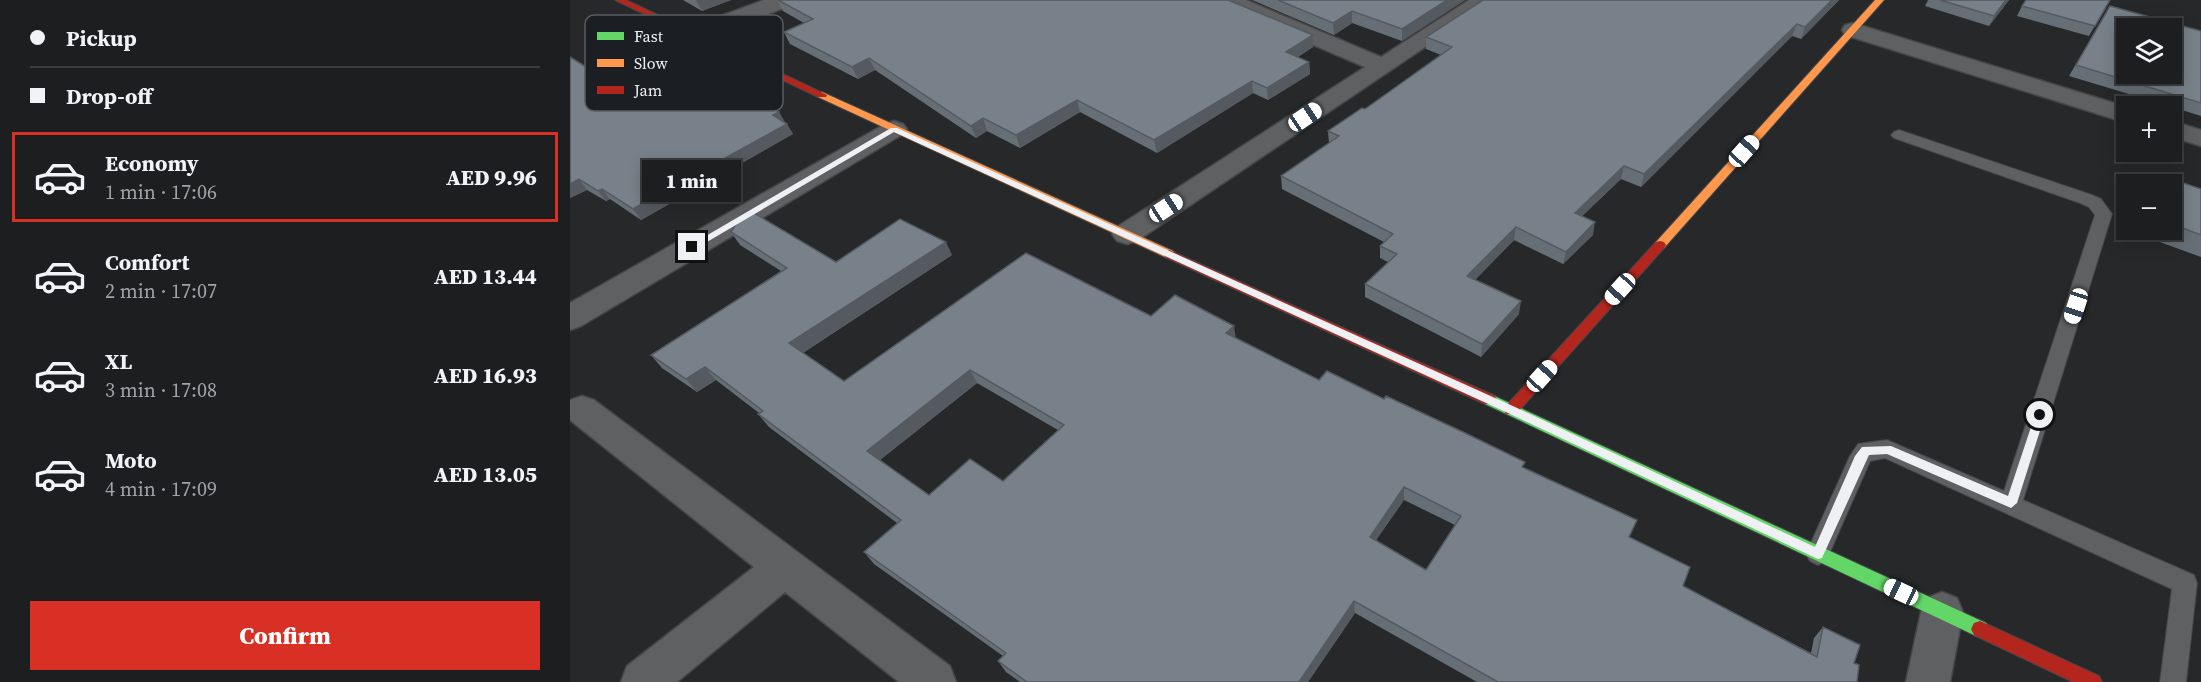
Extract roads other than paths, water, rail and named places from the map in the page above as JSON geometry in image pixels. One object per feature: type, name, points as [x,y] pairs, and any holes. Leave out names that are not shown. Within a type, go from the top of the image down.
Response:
[{"type":"street","points":[[619,0],[652,15]]},
{"type":"street","points":[[744,15],[784,0]]},
{"type":"street","points":[[1228,0],[1383,66]]},
{"type":"street","points":[[1127,234],[1484,0]]},
{"type":"street","points":[[1511,410],[1880,0]]},
{"type":"street","points":[[1853,30],[2116,112]]},
{"type":"street","points":[[783,76],[1511,410],[2093,682]]},
{"type":"street","points":[[570,318],[894,129]]},
{"type":"street","points":[[2182,132],[2201,138]]},
{"type":"street","points":[[582,411],[934,682]]},
{"type":"street","points":[[643,682],[785,567]]},
{"type":"street","points":[[1928,682],[1942,612]]},
{"type":"lane","points":[[1899,135],[2086,199],[2101,208],[2104,214],[2011,503]]},
{"type":"lane","points":[[1818,554],[1861,456],[1866,450],[1887,449],[2185,583],[2173,682]]}]
